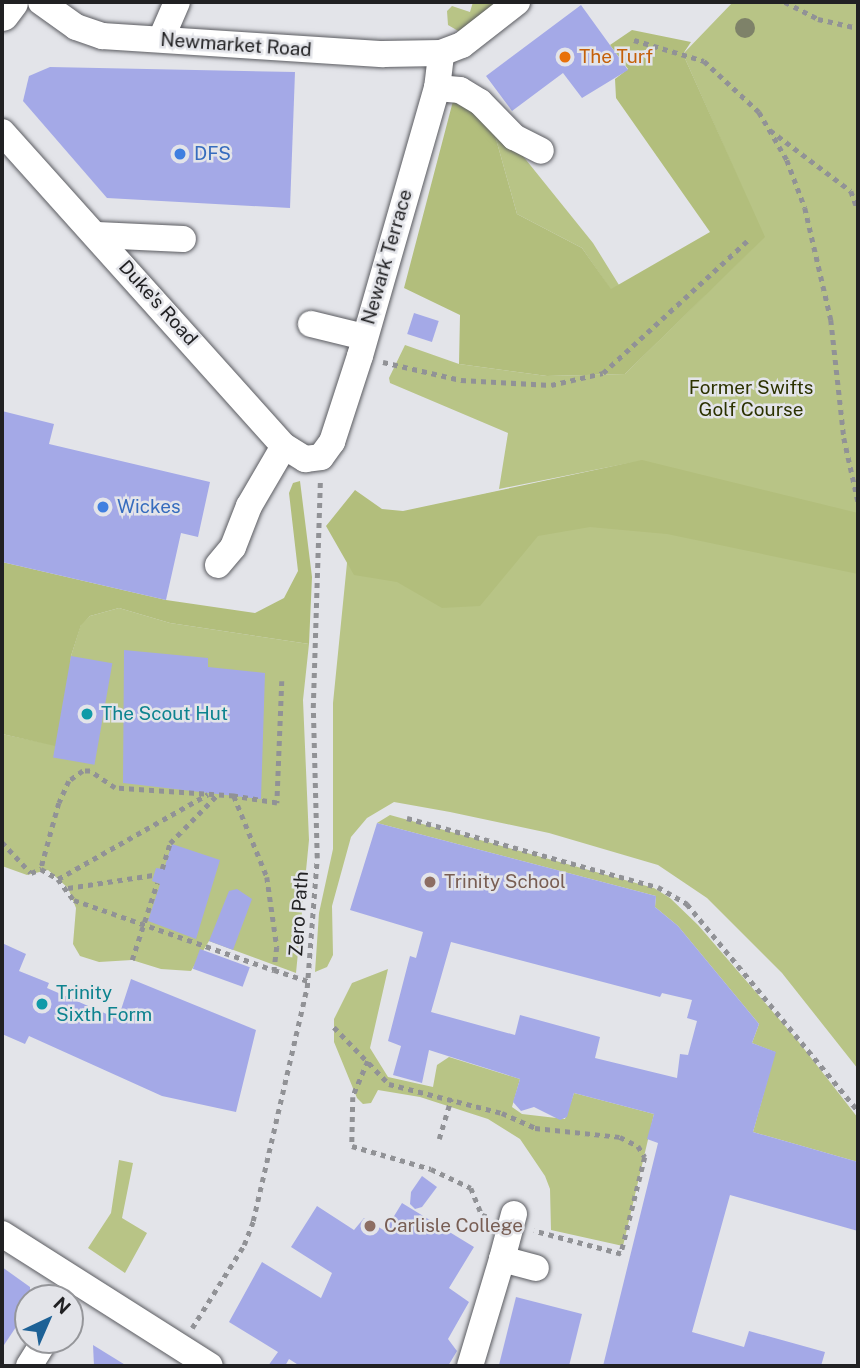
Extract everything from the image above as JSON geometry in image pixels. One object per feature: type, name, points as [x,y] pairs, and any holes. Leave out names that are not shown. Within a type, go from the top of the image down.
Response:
[{"type":"main road","points":[[2,14],[11,2]]},
{"type":"street","name":"Newmarket Road","points":[[41,2],[76,27],[102,36],[441,53]]},
{"type":"street","points":[[161,39],[177,2]]},
{"type":"street","points":[[441,53],[462,45],[517,2]]},
{"type":"street","name":"Newark Terrace","points":[[321,457],[332,442],[362,346],[438,88],[441,53]]},
{"type":"street","points":[[438,88],[460,90],[480,102],[514,137],[541,150]]},
{"type":"street","name":"Duke's Road","points":[[2,132],[284,446],[305,459],[321,457]]},
{"type":"street","points":[[97,235],[183,239]]},
{"type":"street","points":[[311,324],[362,346]]},
{"type":"street","points":[[218,565],[233,547],[249,506],[284,446]]},
{"type":"street","points":[[470,1366],[512,1219]]},
{"type":"street","points":[[2,1234],[67,1284]]},
{"type":"street","points":[[502,1259],[536,1268]]},
{"type":"street","points":[[84,1295],[210,1366]]},
{"type":"path","points":[[785,2],[818,19],[858,28]]},
{"type":"path","points":[[634,40],[704,61],[759,112],[787,160],[817,254],[831,320],[844,438],[858,501]]},
{"type":"path","points":[[767,127],[851,191],[858,210]]},
{"type":"path","points":[[362,346],[461,380],[551,385],[603,373],[749,239]]},
{"type":"path","name":"Zero Path","points":[[180,1347],[244,1245],[254,1222],[308,981],[317,858],[313,708],[321,457]]},
{"type":"path","points":[[41,869],[59,803],[69,781],[83,771],[90,771],[115,788],[219,793],[277,803],[282,681]]},
{"type":"path","points":[[58,879],[208,793]]},
{"type":"path","points":[[162,869],[170,843],[219,793]]},
{"type":"path","points":[[234,796],[267,877],[277,947],[274,970]]},
{"type":"path","points":[[407,818],[658,887],[687,904],[858,1111]]},
{"type":"path","points":[[2,842],[32,873],[41,869]]},
{"type":"path","points":[[41,869],[68,888],[74,900],[308,981]]},
{"type":"path","points":[[68,888],[153,875]]},
{"type":"path","points":[[132,960],[157,883]]},
{"type":"path","points":[[334,1027],[368,1061],[389,1084],[450,1099],[535,1128],[632,1140],[645,1157],[621,1254],[512,1219],[482,1215],[471,1188],[431,1169],[352,1146],[353,1097],[368,1061]]},
{"type":"path","points":[[439,1139],[450,1099]]},
{"type":"green space","points":[[473,2],[502,2],[460,32],[448,25],[447,11],[452,6],[470,12]]},
{"type":"green space","name":"Former Swifts Golf Course","points":[[733,2],[858,2],[858,1069],[782,973],[707,898],[658,865],[549,833],[450,812],[394,802],[367,818],[351,837],[332,906],[333,955],[327,967],[315,972],[319,913],[333,849],[333,703],[351,523],[634,462],[499,489],[508,433],[390,383],[389,378],[405,345],[459,364],[547,376],[625,374],[764,237],[683,54]]},
{"type":"green space","points":[[632,30],[691,42],[683,54],[765,237],[625,374],[547,376],[459,364],[460,315],[404,288],[453,101],[489,114],[517,214],[582,248],[611,289],[710,232],[616,98],[615,79],[628,69],[610,45]]},
{"type":"green space","points":[[489,114],[593,243],[619,285],[611,290],[582,248],[517,214]]},
{"type":"green space","points":[[642,460],[858,513],[858,574],[667,534],[590,527],[538,536],[480,606],[442,608],[397,582],[354,575],[326,526],[355,490],[382,509],[403,511]]},
{"type":"green space","points":[[300,481],[312,577],[309,644],[170,623],[119,608],[90,616],[81,625],[71,656],[64,748],[2,734],[2,562],[166,600],[255,613],[284,598],[298,571],[289,493],[293,483]]},
{"type":"green space","points":[[119,608],[170,623],[309,644],[303,700],[309,840],[296,973],[209,941],[191,971],[161,969],[132,960],[99,962],[80,956],[73,944],[76,908],[68,888],[48,870],[27,875],[2,866],[2,734],[64,747],[71,656],[81,624],[90,616]]},
{"type":"green space","points":[[390,815],[654,888],[670,898],[698,925],[798,1041],[858,1118],[858,1162],[753,1132],[775,1052],[752,1043],[759,1024],[678,926],[655,907],[656,896],[377,823]]},
{"type":"green space","points":[[388,969],[370,1048],[388,1077],[433,1087],[437,1065],[449,1057],[520,1079],[512,1107],[522,1114],[565,1119],[574,1093],[654,1114],[623,1246],[551,1230],[550,1189],[545,1176],[520,1139],[488,1119],[420,1097],[378,1090],[371,1103],[363,1104],[357,1098],[334,1042],[334,1019],[352,983]]},
{"type":"green space","points":[[119,1160],[133,1163],[122,1218],[147,1233],[125,1273],[88,1248],[111,1213]]},
{"type":"building","name":"The Turf","points":[[581,5],[628,70],[582,98],[563,73],[512,111],[486,76]]},
{"type":"building","name":"DFS","points":[[50,67],[295,72],[290,208],[107,198],[23,101],[29,76]]},
{"type":"building","points":[[414,313],[439,321],[432,342],[407,334]]},
{"type":"building","name":"Wickes","points":[[2,411],[54,424],[49,444],[210,482],[198,537],[181,533],[166,600],[2,562]]},
{"type":"building","points":[[124,650],[208,658],[208,667],[265,673],[261,799],[123,783]]},
{"type":"building","name":"The Scout Hut","points":[[71,656],[112,663],[94,765],[53,757]]},
{"type":"building","points":[[377,823],[656,896],[655,907],[678,926],[759,1024],[752,1043],[776,1052],[753,1132],[858,1162],[858,1231],[730,1195],[692,1332],[744,1347],[749,1331],[825,1352],[821,1366],[603,1366],[658,1143],[647,1139],[654,1114],[574,1093],[567,1117],[560,1120],[534,1107],[521,1111],[513,1102],[520,1079],[429,1050],[422,1083],[393,1075],[401,1046],[388,1041],[410,956],[416,958],[423,932],[350,910]],"holes":[[[451,942],[660,997],[662,993],[692,1000],[687,1018],[697,1021],[688,1055],[680,1054],[677,1078],[595,1058],[600,1037],[520,1015],[515,1035],[431,1012]]]},
{"type":"building","points":[[172,844],[220,860],[196,939],[148,921],[160,884],[152,881],[156,868],[164,869]]},
{"type":"building","points":[[237,889],[252,899],[233,950],[209,941],[229,891]]},
{"type":"building","points":[[2,943],[26,954],[19,971],[49,983],[47,988],[118,1019],[131,979],[256,1030],[236,1112],[162,1096],[29,1036],[25,1044],[2,1034]]},
{"type":"building","points":[[200,949],[250,967],[243,987],[193,969]]},
{"type":"building","points":[[422,1176],[437,1187],[422,1207],[415,1209],[410,1204],[411,1192]]},
{"type":"building","points":[[402,1203],[474,1247],[449,1288],[469,1302],[448,1339],[457,1351],[448,1366],[300,1366],[289,1359],[285,1366],[268,1366],[278,1352],[229,1322],[262,1262],[321,1298],[332,1273],[291,1247],[317,1206],[354,1230],[364,1218],[385,1231]]},
{"type":"building","points":[[2,1267],[26,1284],[14,1284],[14,1330],[2,1348]]},
{"type":"building","points":[[516,1297],[582,1314],[569,1366],[499,1365]]},
{"type":"building","points":[[93,1345],[127,1366],[94,1366]]},
{"type":"place","name":"The Turf","points":[[565,57]]},
{"type":"place","name":"DFS","points":[[180,154]]},
{"type":"place","name":"Wickes","points":[[103,507]]},
{"type":"place","name":"The Scout Hut","points":[[87,714]]},
{"type":"place","name":"Trinity School","points":[[430,882]]},
{"type":"place","name":"Trinity Sixth Form","points":[[42,1004]]},
{"type":"place","name":"Carlisle College","points":[[370,1226]]}]
